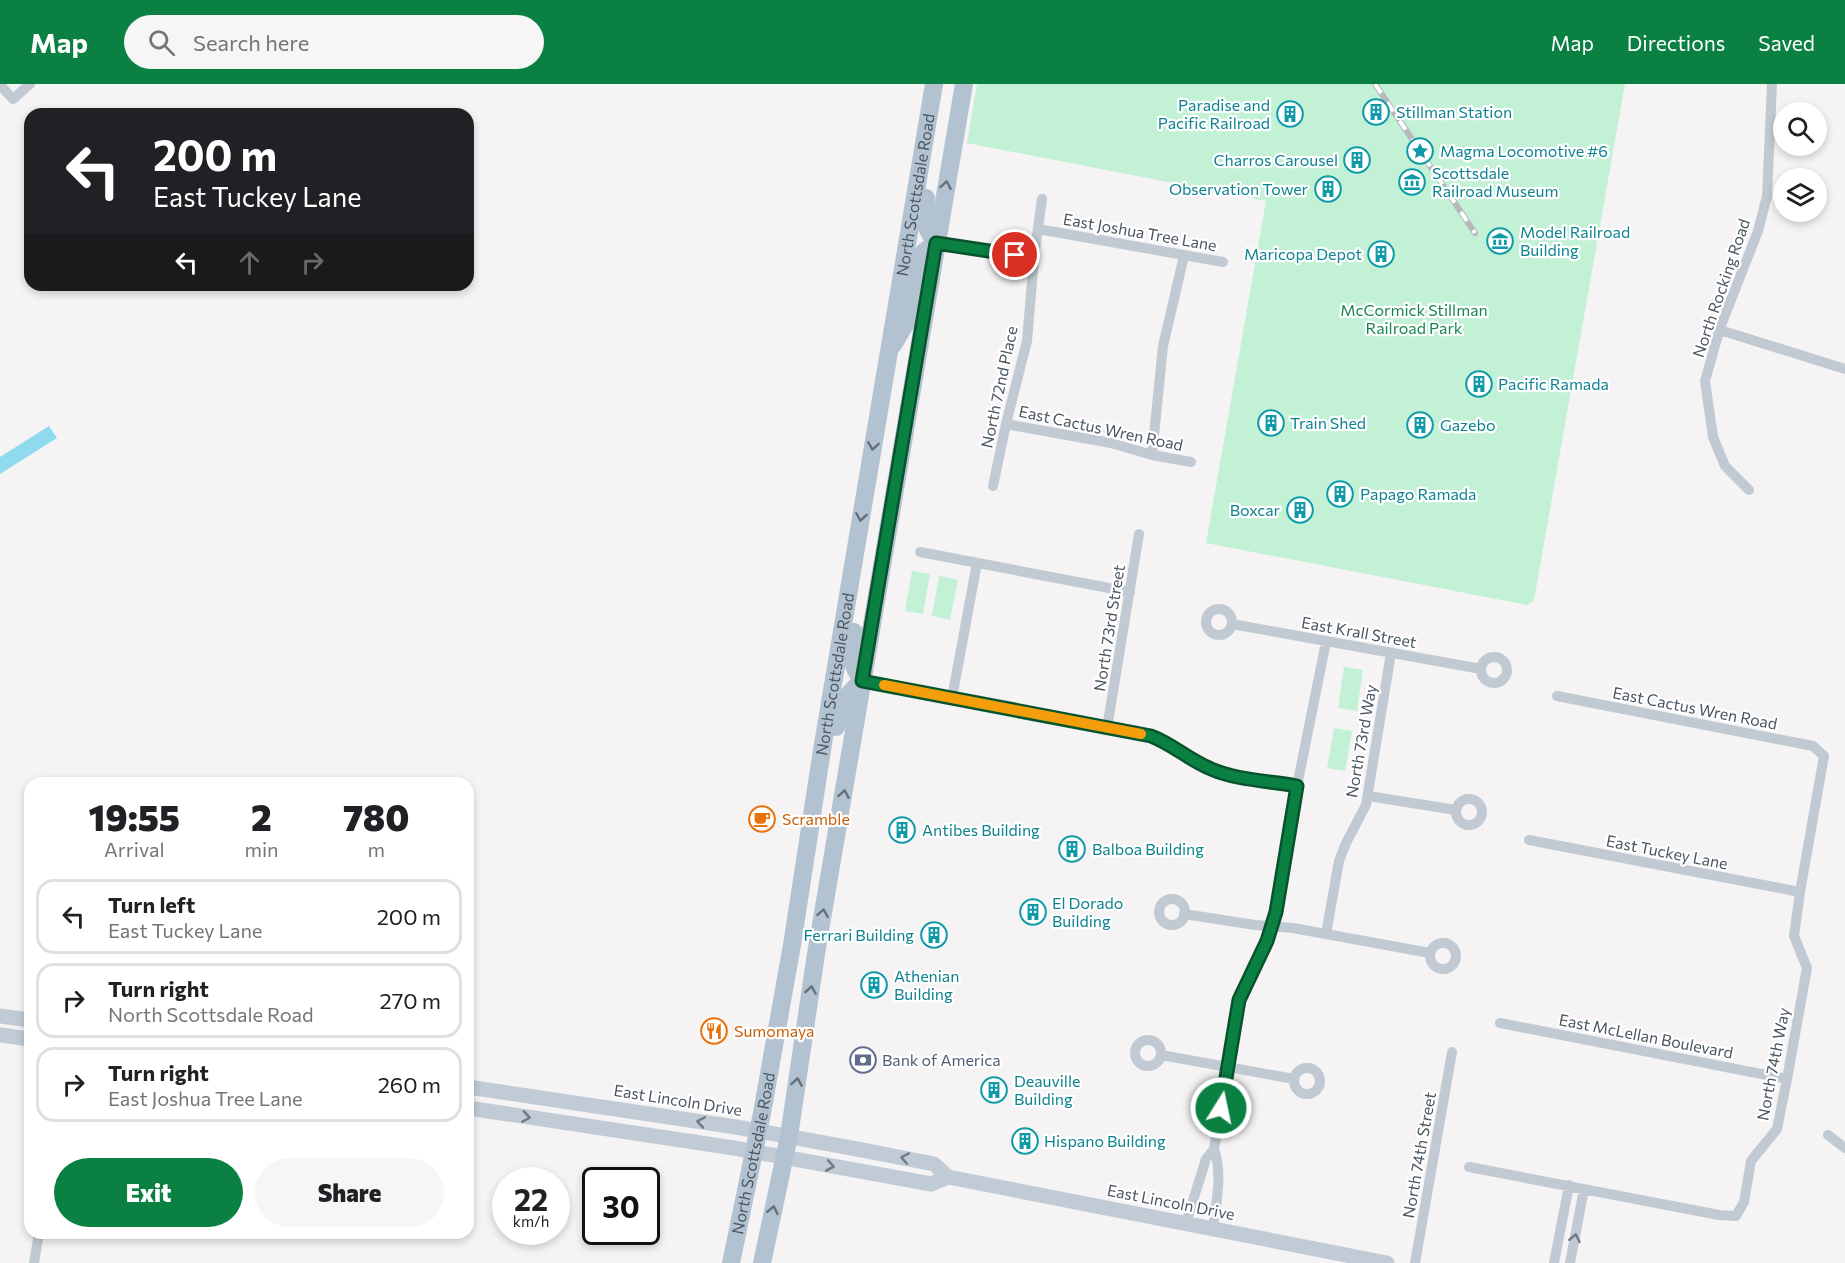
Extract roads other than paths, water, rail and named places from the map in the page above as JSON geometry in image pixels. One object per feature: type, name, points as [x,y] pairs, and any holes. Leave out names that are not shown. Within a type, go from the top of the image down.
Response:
[{"type":"main road","name":"North Scottsdale Road","points":[[731,1263],[759,1131],[934,84]]},
{"type":"main road","name":"North Scottsdale Road","points":[[762,1263],[789,1136],[830,872],[963,84]]},
{"type":"main road","points":[[888,352],[906,323],[916,263],[925,251],[936,243],[926,230],[923,218],[934,150],[930,107]]},
{"type":"main road","points":[[822,750],[837,726],[846,697],[862,681],[855,672],[851,658],[860,595],[855,556]]},
{"type":"main road","points":[[804,868],[830,872]]},
{"type":"main road","points":[[0,1016],[24,1019]]},
{"type":"main road","points":[[0,1035],[24,1038]]},
{"type":"main road","name":"East Lincoln Drive","points":[[474,1088],[789,1136],[934,1164],[948,1177],[1387,1263]]},
{"type":"main road","name":"East Lincoln Drive","points":[[474,1109],[755,1152],[931,1184],[948,1177]]},
{"type":"street","points":[[0,85],[13,99],[30,84]]},
{"type":"street","name":"North Rocking Road","points":[[1749,490],[1725,466],[1713,437],[1705,381],[1720,330],[1758,231],[1767,196],[1772,84]]},
{"type":"street","points":[[1038,229],[1042,199]]},
{"type":"street","name":"East Joshua Tree Lane","points":[[1034,258],[1038,229],[1223,262]]},
{"type":"street","points":[[936,243],[1034,258]]},
{"type":"street","points":[[1152,454],[1163,346],[1184,256]]},
{"type":"street","name":"North 72nd Place","points":[[993,486],[1027,341],[1034,258]]},
{"type":"street","points":[[1720,330],[1845,369]]},
{"type":"street","name":"East Cactus Wren Road","points":[[1006,424],[1111,443],[1191,462]]},
{"type":"street","name":"North 73rd Street","points":[[1107,728],[1139,534]]},
{"type":"street","points":[[920,552],[1130,592]]},
{"type":"street","points":[[952,698],[977,563]]},
{"type":"street","name":"East Krall Street","points":[[1232,624],[1481,669]]},
{"type":"street","points":[[1213,1228],[1218,1191],[1218,1161],[1214,1149],[1239,1000],[1267,941],[1276,912],[1297,786],[1326,642]]},
{"type":"street","name":"North 73rd Way","points":[[1326,934],[1339,861],[1366,805],[1391,653]]},
{"type":"street","points":[[862,681],[1151,736],[1169,743],[1196,761],[1217,771],[1297,786]]},
{"type":"street","name":"East Cactus Wren Road","points":[[1557,696],[1813,746],[1824,756]]},
{"type":"street","name":"North 74th Way","points":[[1584,1189],[1719,1215],[1736,1216],[1744,1202],[1751,1161],[1776,1129],[1807,968],[1794,936],[1824,756]]},
{"type":"street","points":[[1368,796],[1456,810]]},
{"type":"street","name":"East Tuckey Lane","points":[[1529,840],[1800,892]]},
{"type":"street","points":[[1184,914],[1271,927],[1293,928],[1430,952]]},
{"type":"street","name":"East McLellan Boulevard","points":[[1500,1023],[1787,1079]]},
{"type":"street","name":"North 74th Street","points":[[1415,1263],[1452,1052]]},
{"type":"street","points":[[1161,1055],[1294,1079]]},
{"type":"street","points":[[1828,1135],[1845,1148]]},
{"type":"street","points":[[1186,1223],[1206,1159],[1214,1149]]},
{"type":"street","points":[[1469,1167],[1584,1189],[1570,1263]]},
{"type":"street","points":[[1554,1263],[1569,1185]]},
{"type":"street","points":[[34,1263],[38,1239]]},
{"type":"water","points":[[49,426],[57,438],[0,474],[0,457]]},
{"type":"railway","points":[[1375,84],[1475,233]]},
{"type":"place","name":"Stillman Station","points":[[1376,112]]},
{"type":"place","name":"Paradise and Pacific Railroad","points":[[1290,114]]},
{"type":"place","name":"Magma Locomotive #6","points":[[1420,151]]},
{"type":"place","name":"Charros Carousel","points":[[1357,160]]},
{"type":"place","name":"Scottsdale Railroad Museum","points":[[1412,182]]},
{"type":"place","name":"Observation Tower","points":[[1328,189]]},
{"type":"place","name":"Model Railroad Building","points":[[1500,241]]},
{"type":"place","name":"Maricopa Depot","points":[[1381,254]]},
{"type":"place","name":"Pacific Ramada","points":[[1479,384]]},
{"type":"place","name":"Train Shed","points":[[1271,423]]},
{"type":"place","name":"Gazebo","points":[[1420,425]]},
{"type":"place","name":"Papago Ramada","points":[[1340,494]]},
{"type":"place","name":"Boxcar","points":[[1300,510]]},
{"type":"place","name":"Scramble","points":[[762,819]]},
{"type":"place","name":"Antibes Building","points":[[902,830]]},
{"type":"place","name":"Balboa Building","points":[[1072,849]]},
{"type":"place","name":"El Dorado Building","points":[[1033,912]]},
{"type":"place","name":"Ferrari Building","points":[[934,935]]},
{"type":"place","name":"Athenian Building","points":[[874,985]]},
{"type":"place","name":"Sumomaya","points":[[714,1031]]},
{"type":"place","name":"Bank of America","points":[[863,1060]]},
{"type":"place","name":"Deauville Building","points":[[994,1090]]},
{"type":"place","name":"Hispano Building","points":[[1025,1141]]},
{"type":"park label","name":"McCormick Stillman Railroad Park","points":[[1414,319]]}]
